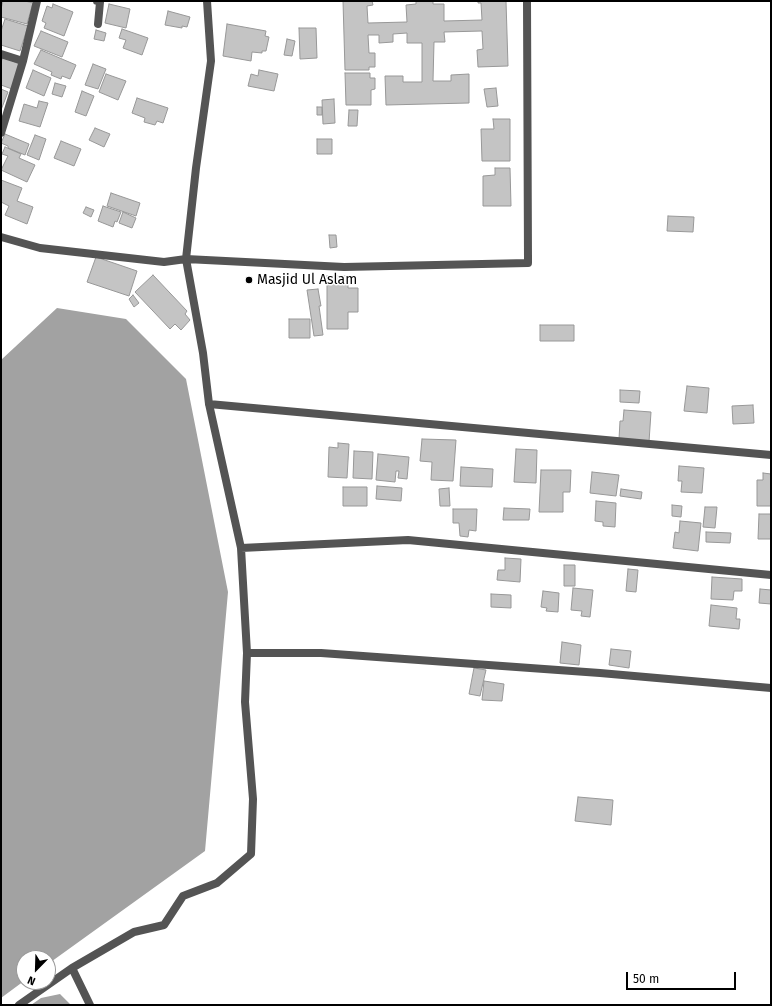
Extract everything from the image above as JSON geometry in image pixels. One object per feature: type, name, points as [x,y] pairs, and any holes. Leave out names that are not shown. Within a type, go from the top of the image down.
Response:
[{"type":"street","points":[[1,133],[23,60],[37,1]]},
{"type":"street","points":[[97,1],[100,2],[98,24]]},
{"type":"street","points":[[19,1005],[72,968],[134,932],[164,925],[183,896],[217,883],[251,854],[253,799],[245,702],[247,653],[241,548],[209,404],[203,353],[186,259],[196,168],[211,61],[207,1]]},
{"type":"street","points":[[1,237],[40,248],[164,262],[186,259],[344,267],[528,263],[527,1]]},
{"type":"street","points":[[1,54],[23,60]]},
{"type":"street","points":[[209,404],[771,456]]},
{"type":"street","points":[[241,548],[408,540],[771,575]]},
{"type":"street","points":[[247,653],[321,653],[608,674],[771,688]]},
{"type":"street","points":[[72,968],[90,1005]]},
{"type":"shaded area","points":[[57,308],[126,319],[186,379],[228,592],[205,851],[56,958],[56,950],[16,950],[16,987],[1,998],[1,360]]},
{"type":"shaded area","points":[[60,994],[71,1005],[31,1005],[41,998]]},
{"type":"building","points":[[3,1],[25,1],[33,3],[27,24],[1,17]]},
{"type":"building","points":[[343,1],[372,1],[373,5],[367,6],[368,23],[407,22],[406,5],[416,4],[416,1],[433,1],[433,4],[444,4],[444,21],[482,20],[481,3],[478,3],[478,1],[506,1],[508,66],[478,67],[477,50],[483,49],[482,31],[444,32],[445,42],[434,42],[433,81],[451,81],[451,75],[469,74],[469,103],[386,105],[385,76],[403,76],[403,82],[422,82],[422,43],[407,43],[407,33],[393,34],[393,42],[379,43],[379,35],[368,35],[369,53],[375,53],[375,67],[369,67],[369,70],[345,70]]},
{"type":"building","points":[[53,4],[73,12],[64,36],[44,28],[46,23],[42,21],[47,6],[52,8]]},
{"type":"building","points":[[109,4],[130,9],[126,28],[105,23]]},
{"type":"building","points":[[168,11],[190,17],[187,27],[182,26],[182,28],[165,25]]},
{"type":"building","points":[[5,19],[28,26],[20,51],[1,45],[1,31]]},
{"type":"building","points":[[227,24],[266,31],[265,36],[269,37],[266,51],[262,51],[262,53],[252,52],[251,61],[223,56]]},
{"type":"building","points":[[299,28],[316,28],[317,58],[300,59]]},
{"type":"building","points":[[122,29],[148,38],[142,55],[123,48],[126,40],[119,38]]},
{"type":"building","points":[[96,30],[106,33],[104,41],[94,39]]},
{"type":"building","points":[[41,31],[68,42],[62,57],[34,46]]},
{"type":"building","points":[[287,39],[295,41],[292,56],[284,55]]},
{"type":"building","points":[[41,50],[76,65],[70,79],[62,76],[61,79],[51,75],[52,72],[34,64]]},
{"type":"building","points":[[3,57],[22,65],[12,89],[1,85],[1,62]]},
{"type":"building","points":[[93,64],[106,69],[98,89],[85,85]]},
{"type":"building","points":[[33,70],[51,78],[44,96],[26,88]]},
{"type":"building","points":[[259,70],[278,74],[274,91],[248,86],[251,74],[258,76]]},
{"type":"building","points":[[345,73],[370,73],[370,78],[375,78],[375,89],[371,90],[371,105],[346,105]]},
{"type":"building","points":[[106,74],[126,81],[118,100],[99,92]]},
{"type":"building","points":[[55,83],[66,86],[62,97],[52,94]]},
{"type":"building","points":[[496,88],[498,106],[487,107],[484,89]]},
{"type":"building","points":[[1,89],[8,92],[1,110]]},
{"type":"building","points":[[82,91],[94,96],[86,116],[75,112]]},
{"type":"building","points":[[137,98],[168,108],[163,123],[157,121],[155,125],[144,122],[145,118],[132,113]]},
{"type":"building","points":[[334,99],[335,123],[323,124],[322,100]]},
{"type":"building","points":[[39,101],[48,103],[40,127],[19,121],[24,104],[37,108]]},
{"type":"building","points":[[317,107],[322,107],[322,115],[317,115]]},
{"type":"building","points":[[349,110],[358,110],[357,126],[348,126]]},
{"type":"building","points":[[493,119],[510,119],[510,161],[482,161],[481,129],[494,129]]},
{"type":"building","points":[[95,128],[110,134],[104,147],[89,140]]},
{"type":"building","points":[[5,134],[29,144],[25,155],[8,148],[8,146],[1,143]]},
{"type":"building","points":[[35,135],[46,139],[39,160],[27,155]]},
{"type":"building","points":[[317,139],[332,139],[332,154],[317,154]]},
{"type":"building","points":[[61,141],[81,149],[74,166],[54,158]]},
{"type":"building","points":[[5,147],[21,154],[19,158],[35,165],[27,182],[1,170],[8,156],[2,154]]},
{"type":"building","points":[[495,168],[510,168],[511,206],[483,206],[483,176],[495,175]]},
{"type":"building","points":[[1,180],[22,188],[17,201],[33,207],[27,224],[5,215],[9,206],[1,202]]},
{"type":"building","points":[[111,193],[140,203],[136,216],[107,206]]},
{"type":"building","points":[[103,206],[121,212],[113,227],[98,221]]},
{"type":"building","points":[[86,207],[94,210],[91,217],[83,213]]},
{"type":"building","points":[[123,212],[136,218],[132,228],[119,223]]},
{"type":"building","points":[[668,216],[694,217],[693,232],[667,231]]},
{"type":"building","points":[[329,235],[336,235],[337,247],[330,248]]},
{"type":"building","points":[[96,257],[137,271],[129,296],[87,282]]},
{"type":"building","points":[[153,275],[187,311],[185,314],[190,320],[181,330],[175,324],[170,329],[135,292]]},
{"type":"building","points":[[327,276],[348,276],[348,288],[358,288],[358,312],[348,312],[348,329],[327,329]]},
{"type":"building","points":[[318,289],[323,335],[314,336],[307,290]]},
{"type":"building","points":[[133,295],[139,303],[134,307],[129,299]]},
{"type":"building","points":[[289,319],[310,319],[310,338],[289,338]]},
{"type":"building","points":[[540,325],[574,325],[574,341],[540,341]]},
{"type":"building","points":[[687,386],[709,388],[707,413],[684,411]]},
{"type":"building","points":[[620,390],[640,391],[639,403],[620,402]]},
{"type":"building","points":[[753,405],[754,423],[733,424],[732,406]]},
{"type":"building","points":[[624,410],[651,412],[649,442],[619,439],[620,421],[623,421]]},
{"type":"building","points":[[422,439],[456,440],[453,481],[431,480],[432,462],[420,461]]},
{"type":"building","points":[[338,443],[349,444],[347,478],[328,477],[329,447],[338,448]]},
{"type":"building","points":[[516,449],[537,450],[536,483],[514,482]]},
{"type":"building","points":[[354,451],[373,452],[372,479],[353,478]]},
{"type":"building","points":[[378,454],[409,457],[407,479],[398,478],[399,471],[396,471],[395,482],[376,480]]},
{"type":"building","points":[[679,466],[704,468],[702,493],[681,492],[682,481],[678,481]]},
{"type":"building","points":[[461,467],[493,469],[492,487],[460,486]]},
{"type":"building","points":[[541,470],[571,470],[570,492],[563,492],[563,512],[539,512]]},
{"type":"building","points":[[592,472],[619,475],[616,496],[590,493]]},
{"type":"building","points":[[763,473],[771,474],[771,506],[757,506],[757,480],[763,480]]},
{"type":"building","points":[[377,486],[402,488],[401,501],[376,499]]},
{"type":"building","points":[[343,487],[367,487],[367,506],[343,506]]},
{"type":"building","points":[[449,488],[450,506],[440,506],[439,489]]},
{"type":"building","points":[[621,489],[642,492],[641,499],[620,496]]},
{"type":"building","points":[[596,501],[616,503],[615,527],[603,526],[603,522],[595,521]]},
{"type":"building","points":[[672,505],[682,506],[681,517],[672,516]]},
{"type":"building","points":[[705,507],[717,507],[715,528],[703,527]]},
{"type":"building","points":[[504,508],[530,509],[529,520],[503,520]]},
{"type":"building","points":[[453,509],[477,509],[476,531],[469,530],[468,537],[460,536],[459,523],[453,523]]},
{"type":"building","points":[[759,514],[771,514],[771,539],[758,539]]},
{"type":"building","points":[[680,521],[701,523],[698,551],[673,548],[675,532],[679,533]]},
{"type":"building","points":[[706,532],[731,533],[730,543],[706,542]]},
{"type":"building","points":[[505,558],[521,559],[520,582],[497,580],[498,570],[505,570]]},
{"type":"building","points":[[564,565],[575,565],[575,586],[564,586]]},
{"type":"building","points":[[628,569],[638,570],[636,592],[626,591]]},
{"type":"building","points":[[712,577],[742,579],[742,591],[734,591],[733,600],[711,599]]},
{"type":"building","points":[[573,588],[593,590],[590,617],[581,616],[582,611],[571,610]]},
{"type":"building","points":[[760,589],[771,590],[771,604],[759,603]]},
{"type":"building","points":[[543,591],[559,593],[558,612],[546,611],[547,608],[541,607]]},
{"type":"building","points":[[491,594],[511,595],[511,608],[491,607]]},
{"type":"building","points":[[711,605],[737,608],[736,619],[740,619],[739,629],[709,626]]},
{"type":"building","points":[[562,642],[581,645],[579,665],[560,663]]},
{"type":"building","points":[[611,649],[631,651],[629,668],[609,665]]},
{"type":"building","points":[[474,668],[486,670],[480,696],[469,694]]},
{"type":"building","points":[[484,681],[504,684],[502,701],[482,700]]},
{"type":"building","points":[[578,797],[613,800],[611,825],[575,821]]},
{"type":"place","name":"Masjid Ul Aslam","points":[[249,280]]}]
